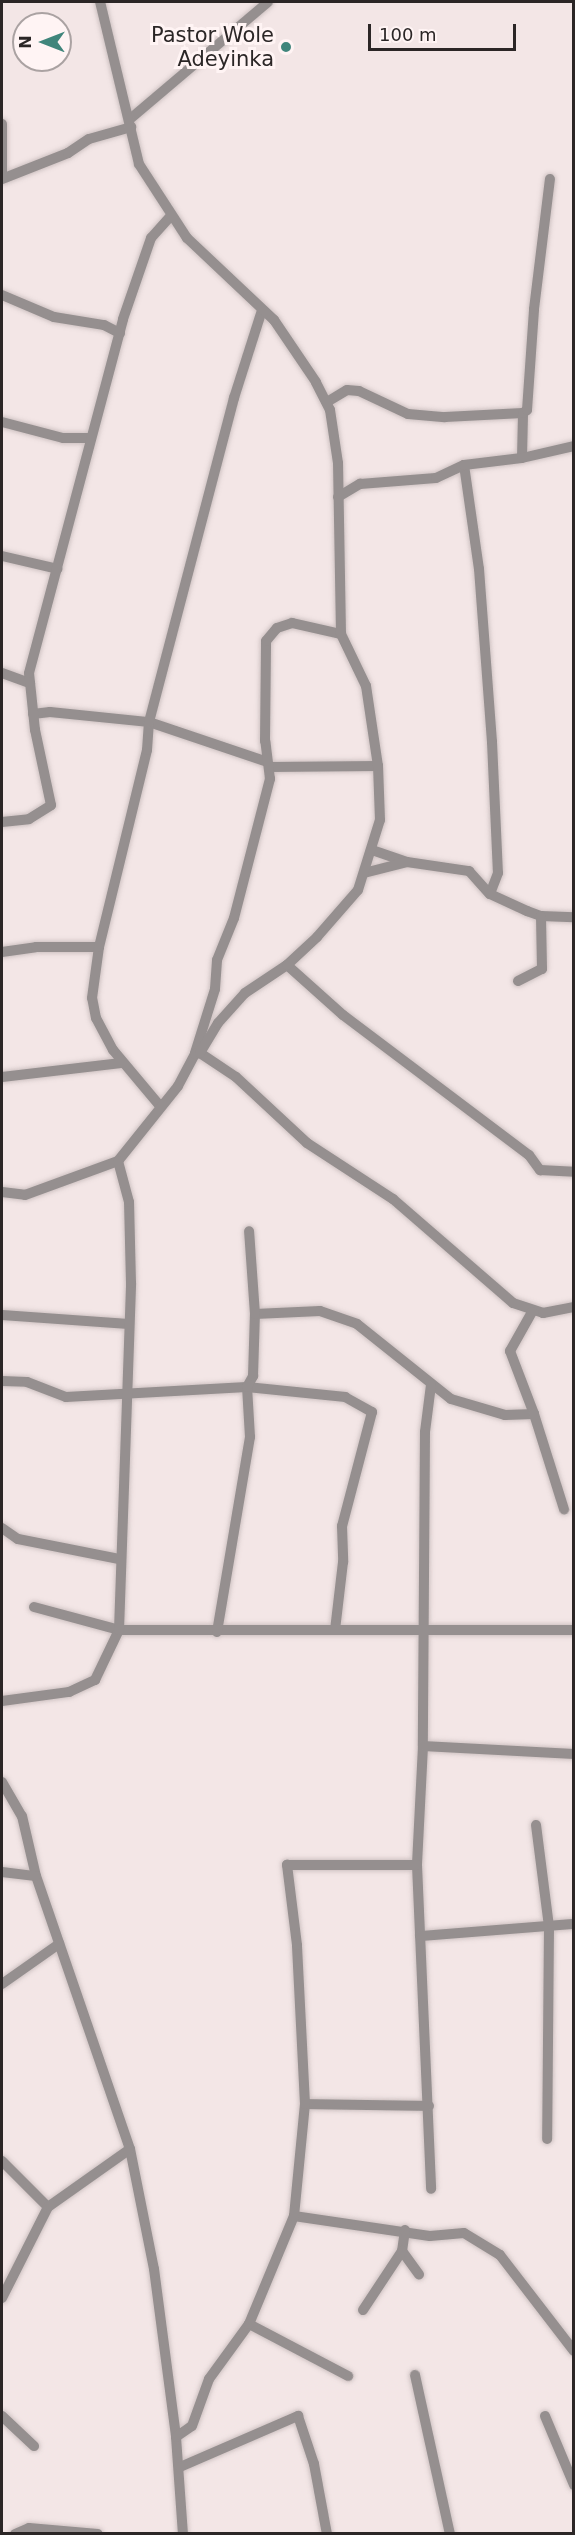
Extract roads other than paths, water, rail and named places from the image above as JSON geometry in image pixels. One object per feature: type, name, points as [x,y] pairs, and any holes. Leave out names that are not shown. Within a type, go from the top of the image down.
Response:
[{"type":"street","points":[[2,1192],[25,1195],[118,1161],[178,1086],[218,1023],[245,993],[287,965],[343,909],[358,890],[380,820],[378,766],[366,686],[341,634],[336,436],[327,402],[274,320],[187,238],[171,216],[135,154],[130,123],[100,2]]},
{"type":"street","points":[[2,124],[2,177],[68,153],[89,139],[130,123],[268,2]]},
{"type":"street","points":[[327,402],[348,390],[359,391],[408,414],[445,417],[523,413],[527,410],[534,309],[550,179]]},
{"type":"street","points":[[2,822],[28,819],[51,805],[33,714],[29,673],[58,569],[90,438],[120,333],[151,238],[171,216]]},
{"type":"street","points":[[2,295],[54,316],[104,325],[120,333]]},
{"type":"street","points":[[160,1106],[122,1063],[93,1007],[99,947],[138,794],[149,722],[234,398],[262,310]]},
{"type":"street","points":[[522,458],[523,413]]},
{"type":"street","points":[[2,422],[63,438],[90,438]]},
{"type":"street","points":[[338,497],[360,484],[436,478],[464,465],[522,458],[573,446]]},
{"type":"street","points":[[464,465],[479,569],[492,742],[498,873],[490,894]]},
{"type":"street","points":[[338,475],[360,484]]},
{"type":"street","points":[[2,556],[58,569]]},
{"type":"street","points":[[197,1053],[215,989],[217,960],[234,918],[260,827],[267,764],[266,641],[277,628],[292,623],[341,634]]},
{"type":"street","points":[[2,673],[30,683]]},
{"type":"street","points":[[33,714],[50,712],[149,722],[267,764],[378,766]]},
{"type":"street","points":[[372,850],[407,862],[469,871],[490,894],[540,916],[573,917]]},
{"type":"street","points":[[364,873],[407,862]]},
{"type":"street","points":[[518,981],[542,969],[540,916]]},
{"type":"street","points":[[2,952],[36,947],[99,947]]},
{"type":"street","points":[[287,965],[343,1015],[529,1155],[540,1170],[573,1172]]},
{"type":"street","points":[[197,1053],[236,1077],[307,1143],[393,1199],[513,1303],[532,1312],[573,1307]]},
{"type":"street","points":[[2,1077],[122,1063]]},
{"type":"street","points":[[2,1701],[69,1692],[95,1680],[119,1630],[119,1559],[129,1392],[129,1203],[118,1161]]},
{"type":"street","points":[[217,1632],[250,1437],[247,1387],[253,1376],[255,1314],[249,1231]]},
{"type":"street","points":[[255,1314],[320,1311],[357,1324],[451,1399],[504,1415],[534,1414]]},
{"type":"street","points":[[532,1312],[510,1351],[534,1414],[565,1509]]},
{"type":"street","points":[[2,1315],[129,1324]]},
{"type":"street","points":[[2,1381],[27,1382],[66,1397],[247,1387],[345,1397],[372,1412],[342,1526],[343,1562],[335,1630]]},
{"type":"street","points":[[431,1385],[425,1432],[425,1553],[421,1631],[423,1746],[417,1864],[431,2189]]},
{"type":"street","points":[[2,1528],[18,1539],[119,1559]]},
{"type":"street","points":[[34,1607],[119,1630],[217,1632],[573,1630]]},
{"type":"street","points":[[423,1746],[573,1754]]},
{"type":"street","points":[[2,1782],[22,1816],[36,1876],[130,2149],[154,2270],[180,2467],[183,2534]]},
{"type":"street","points":[[536,1825],[549,1927],[547,2139]]},
{"type":"street","points":[[176,2437],[192,2426],[209,2379],[249,2324],[294,2216],[305,2104],[297,1945],[287,1865],[417,1864]]},
{"type":"street","points":[[2,1872],[36,1876]]},
{"type":"street","points":[[420,1936],[573,1924]]},
{"type":"street","points":[[2,1984],[59,1944]]},
{"type":"street","points":[[305,2104],[429,2106]]},
{"type":"street","points":[[2,2298],[48,2207],[130,2149]]},
{"type":"street","points":[[2,2161],[48,2207]]},
{"type":"street","points":[[294,2216],[405,2230],[430,2236],[464,2233],[500,2255],[573,2351]]},
{"type":"street","points":[[363,2310],[402,2251],[405,2230]]},
{"type":"street","points":[[402,2251],[419,2274]]},
{"type":"street","points":[[249,2324],[348,2376]]},
{"type":"street","points":[[415,2375],[450,2534]]},
{"type":"street","points":[[2,2416],[34,2446]]},
{"type":"street","points":[[180,2467],[298,2416],[314,2464],[327,2534]]},
{"type":"street","points":[[545,2416],[573,2485]]},
{"type":"street","points":[[15,2534],[29,2528],[98,2534]]},
{"type":"place","name":"Pastor Wole Adeyinka","points":[[286,47]]}]
